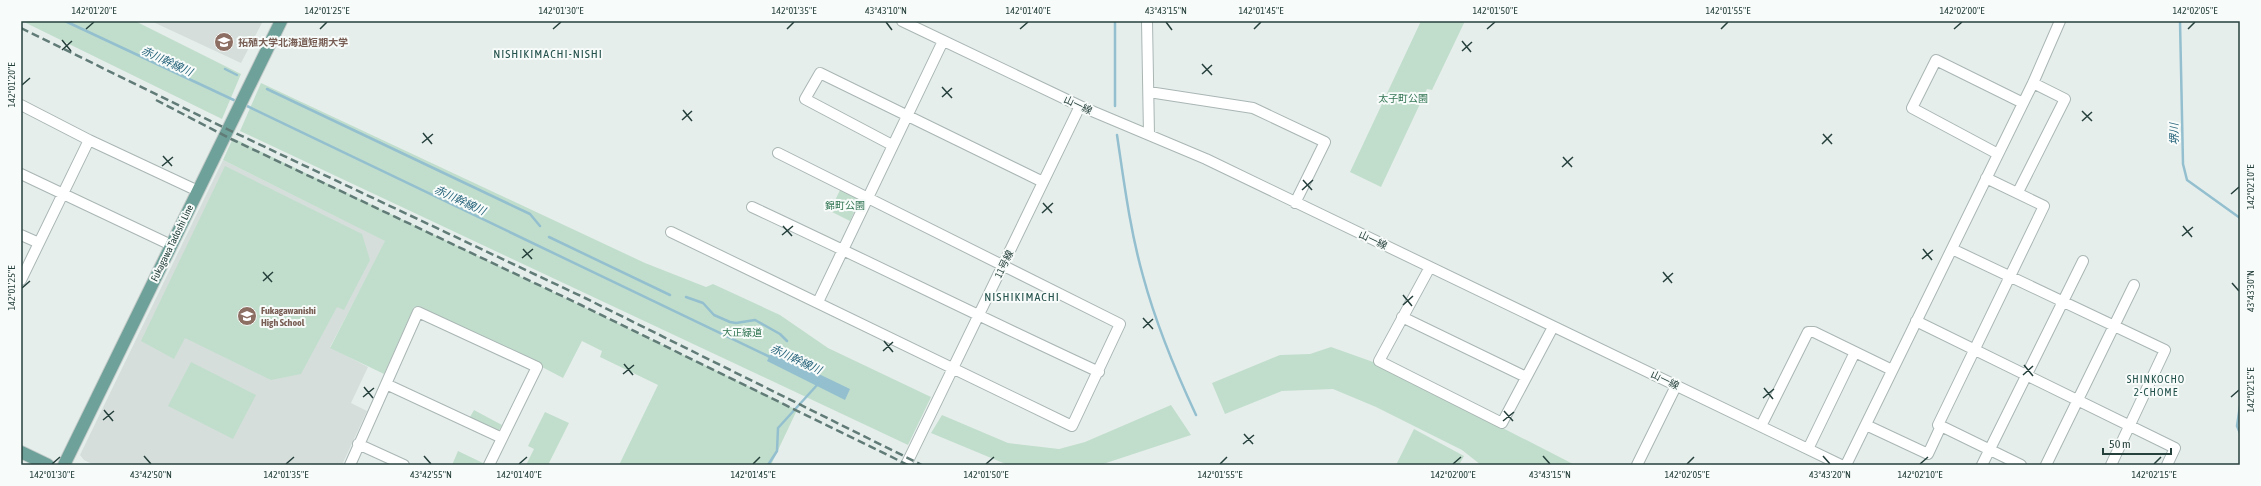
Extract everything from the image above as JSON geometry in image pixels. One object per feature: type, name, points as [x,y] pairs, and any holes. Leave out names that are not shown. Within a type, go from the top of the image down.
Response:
[{"type":"main road","name":"Fukagawa Tadoshi Line","points":[[64,465],[281,21]]},
{"type":"main road","points":[[21,452],[48,465]]},
{"type":"street","name":"山一線","points":[[902,21],[1080,106],[1206,159],[1841,465]]},
{"type":"street","points":[[1147,21],[1149,135]]},
{"type":"street","points":[[1846,465],[2033,83],[2060,21]]},
{"type":"street","points":[[818,302],[842,249],[943,41]]},
{"type":"street","points":[[1998,154],[1912,108],[1936,60],[2023,103]]},
{"type":"street","points":[[892,145],[805,99],[820,73],[907,117],[1043,182]]},
{"type":"street","points":[[2018,192],[2065,99],[2033,83]]},
{"type":"street","points":[[1149,92],[1253,108],[1325,142],[1295,203]]},
{"type":"street","points":[[21,105],[198,192]]},
{"type":"street","name":"11号線","points":[[906,465],[1080,106]]},
{"type":"street","points":[[21,280],[90,140]]},
{"type":"street","points":[[671,232],[1072,426],[1099,372],[1120,324],[778,153]]},
{"type":"street","points":[[21,174],[171,245]]},
{"type":"street","points":[[1986,178],[2018,192],[2044,206],[2008,276],[1938,425],[2021,465]]},
{"type":"street","points":[[752,207],[842,249],[978,316],[1099,372]]},
{"type":"street","points":[[21,235],[39,243]]},
{"type":"street","points":[[1952,249],[2165,350],[2111,465]]},
{"type":"street","points":[[1982,465],[2061,302],[2083,261]]},
{"type":"street","points":[[1430,267],[1380,361],[1502,423],[1553,327]]},
{"type":"street","points":[[2046,465],[2134,285]]},
{"type":"street","points":[[350,465],[358,444],[418,312],[537,367],[489,465]]},
{"type":"street","points":[[1402,318],[1526,378]]},
{"type":"street","points":[[1916,321],[2175,448],[2167,465]]},
{"type":"street","points":[[1761,426],[1808,332],[1814,332],[1892,370]]},
{"type":"street","points":[[1808,449],[1855,352]]},
{"type":"street","points":[[386,384],[502,438]]},
{"type":"street","points":[[1637,465],[1676,386]]},
{"type":"street","points":[[1866,425],[1928,454],[1941,426]]},
{"type":"street","points":[[358,444],[404,465]]},
{"type":"shaded area","name":"拓殖大学北海道短期大学","points":[[151,21],[263,21],[241,63]]},
{"type":"shaded area","name":"Fukagawanishi High School","points":[[223,160],[386,241],[330,347],[368,367],[351,403],[367,411],[342,465],[94,465],[84,460],[80,455]]},
{"type":"green space","points":[[22,21],[135,21],[241,74],[222,119]]},
{"type":"green space","name":"太子町公園","points":[[1421,21],[1465,21],[1432,90],[1427,89],[1381,187],[1350,172]]},
{"type":"green space","name":"大正緑道","points":[[261,83],[645,263],[706,287],[713,284],[780,315],[828,348],[931,397],[908,445],[240,131]]},
{"type":"green space","points":[[233,138],[797,410],[771,465],[619,465],[658,385],[600,357],[602,351],[582,341],[563,378],[496,343],[414,307],[384,374],[330,348],[385,241],[223,160]]},
{"type":"green space","points":[[225,166],[362,234],[370,260],[344,310],[337,307],[301,374],[271,380],[185,338],[174,359],[141,341]]},
{"type":"green space","name":"錦町公園","points":[[840,190],[860,200],[850,221],[830,211]]},
{"type":"green space","points":[[1331,347],[1376,363],[1575,465],[1481,465],[1462,450],[1376,407],[1333,389],[1282,391],[1225,414],[1212,383],[1280,355],[1310,354]]},
{"type":"green space","points":[[191,362],[256,395],[233,439],[168,406]]},
{"type":"green space","points":[[1171,405],[1191,435],[1100,465],[1008,465],[931,433],[942,415],[1008,443],[1059,449],[1085,442]]},
{"type":"green space","points":[[474,410],[502,425],[498,432],[470,417]]},
{"type":"green space","points":[[545,412],[569,423],[548,465],[526,465],[534,449],[528,446]]},
{"type":"green space","points":[[1414,429],[1464,456],[1459,465],[1396,465]]},
{"type":"green space","points":[[458,451],[485,464],[452,465]]},
{"type":"water","points":[[771,353],[784,359],[787,354],[800,360],[798,364],[850,389],[845,400],[767,361]]},
{"type":"waterway","name":"赤川幹線川","points":[[65,21],[238,102]]},
{"type":"waterway","points":[[1115,21],[1115,106]]},
{"type":"waterway","name":"堺川","points":[[2180,21],[2183,164],[2187,180],[2240,218]]},
{"type":"waterway","points":[[225,69],[237,75]]},
{"type":"waterway","points":[[267,89],[530,214],[540,226]]},
{"type":"waterway","name":"赤川幹線川","points":[[245,105],[770,357]]},
{"type":"waterway","points":[[1117,135],[1138,259],[1166,347],[1196,415]]},
{"type":"waterway","points":[[549,237],[670,295]]},
{"type":"waterway","points":[[686,297],[703,303],[714,315],[730,322],[736,323],[755,320],[780,334],[787,341]]},
{"type":"waterway","points":[[768,465],[777,451],[778,428],[818,384]]},
{"type":"waterway","name":"堺川","points":[[2240,406],[2237,426],[2240,433]]},
{"type":"railway","points":[[21,28],[229,130],[585,298],[922,465]]},
{"type":"railway","points":[[156,100],[231,139],[581,305],[908,465]]},
{"type":"place","name":"拓殖大学北海道短期大学","points":[[224,42]]},
{"type":"place","name":"Fukagawanishi High School","points":[[247,316]]},
{"type":"district","name":"NISHIKIMACHI-NISHI","points":[[548,54]]},
{"type":"district","name":"NISHIKIMACHI","points":[[1022,297]]},
{"type":"district","name":"SHINKOCHO 2-CHOME","points":[[2156,385]]}]
